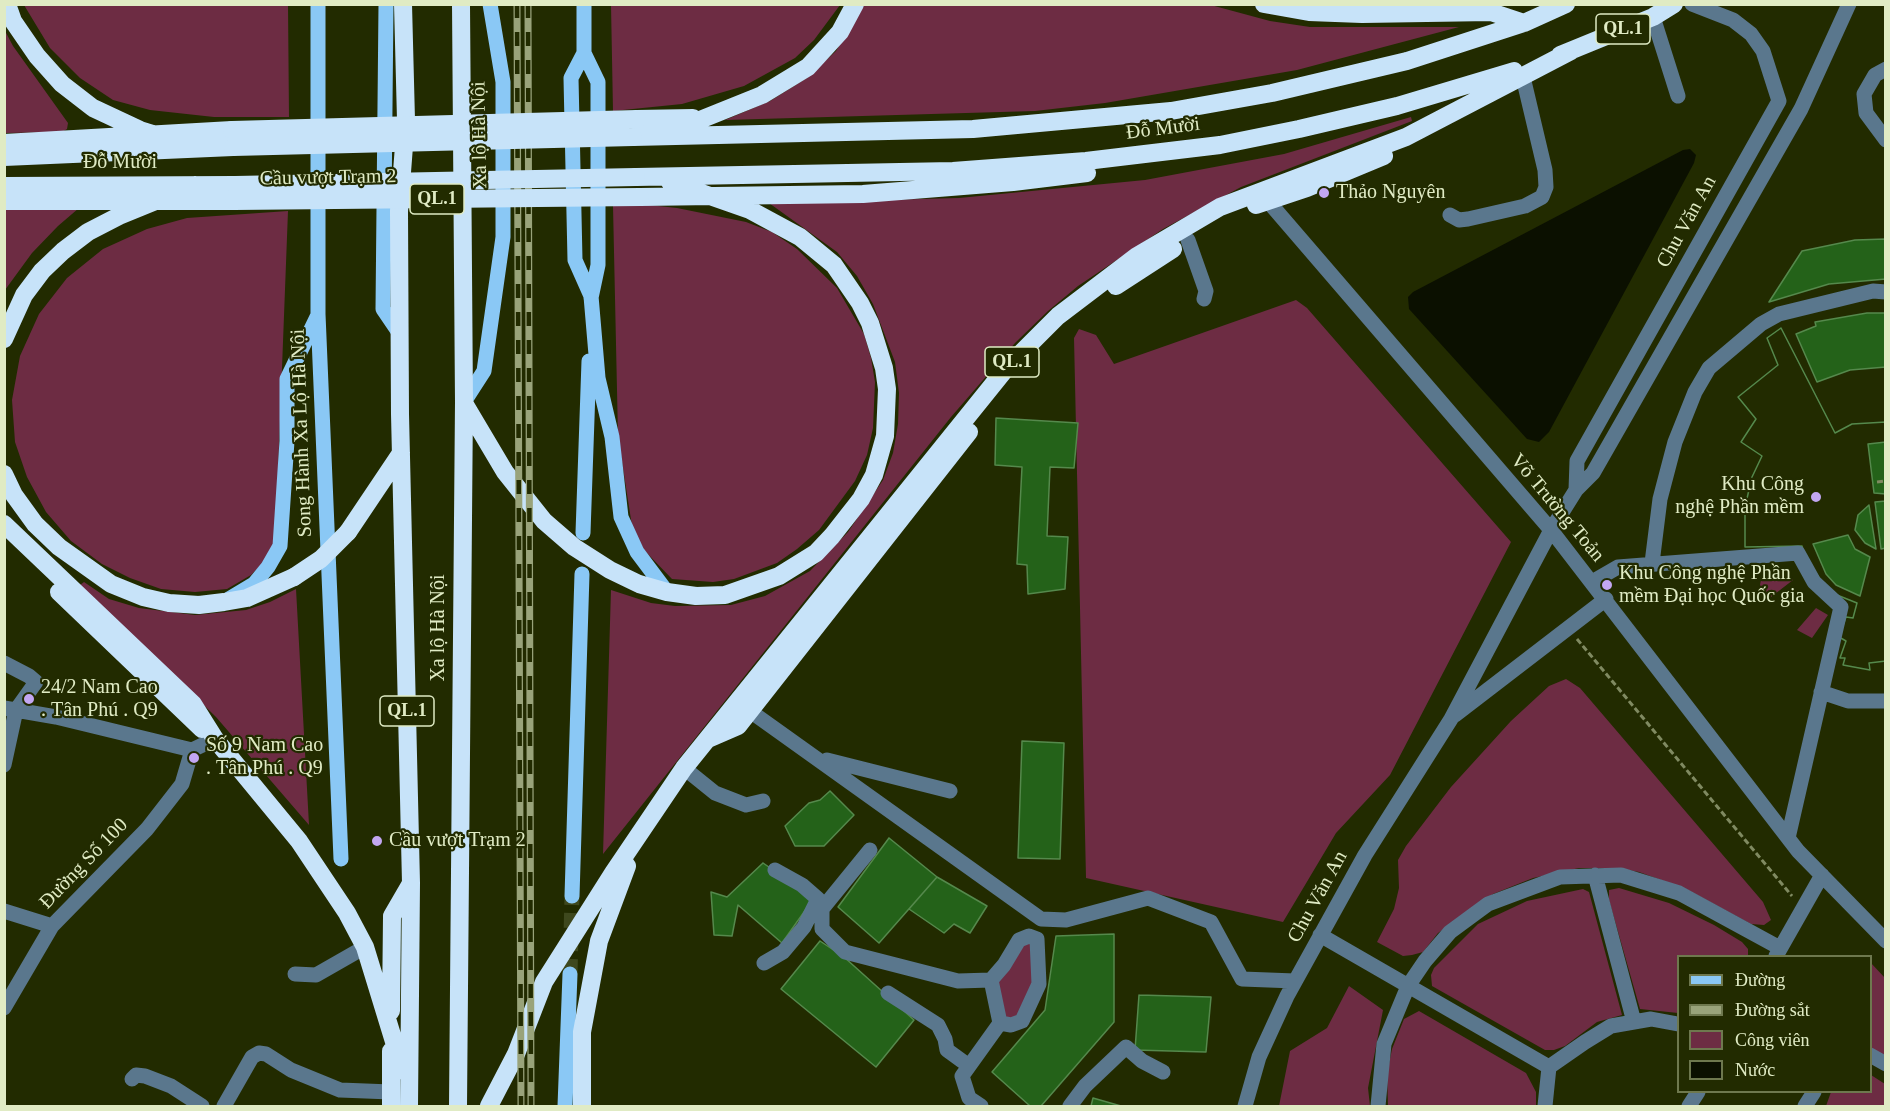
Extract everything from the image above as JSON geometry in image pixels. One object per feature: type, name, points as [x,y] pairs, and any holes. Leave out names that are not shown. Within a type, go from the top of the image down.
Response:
[{"type":"highway","points":[[7,4],[13,21],[37,56],[62,84],[93,108],[155,135],[195,147]]},
{"type":"highway","name":"Xa lộ Hà Nội","points":[[400,1099],[411,883],[401,453],[399,211],[406,120],[404,4]]},
{"type":"highway","name":"Xa lộ Hà Nội","points":[[458,1107],[464,402],[461,4]]},
{"type":"highway","points":[[657,136],[762,95],[808,67],[840,32],[855,4]]},
{"type":"highway","points":[[1264,4],[1309,12],[1491,12],[1524,23]]},
{"type":"highway","name":"Đỗ Mười","points":[[635,128],[657,136],[973,129],[1171,111],[1272,93],[1407,61],[1524,23],[1566,4]]},
{"type":"highway","name":"Đỗ Mười","points":[[636,177],[953,171],[1086,161],[1220,145],[1397,106],[1483,81],[1572,51],[1653,17],[1674,4]]},
{"type":"highway","name":"QL.1","points":[[489,1107],[516,1054],[544,982],[639,833],[684,768],[1008,366],[1049,324],[1137,256],[1220,207],[1263,195],[1406,137],[1572,51]]},
{"type":"highway","name":"Đỗ Mười","points":[[640,197],[907,191],[1013,182],[1192,160],[1296,140],[1499,89]]},
{"type":"highway","points":[[635,128],[707,118]]},
{"type":"highway","name":"Cầu vượt Trạm 2","points":[[232,138],[635,128]]},
{"type":"highway","name":"Đỗ Mười","points":[[4,143],[155,135],[232,138]]},
{"type":"highway","name":"Đỗ Mười","points":[[4,157],[195,147],[232,138]]},
{"type":"highway","name":"Cầu vượt Trạm 2","points":[[234,193],[636,177]]},
{"type":"highway","name":"QL.1","points":[[464,402],[505,472],[544,520],[574,547],[610,570],[639,584],[667,592],[696,596],[725,594],[779,576],[816,554],[847,519],[874,475],[885,436],[888,411],[884,368],[870,323],[860,303],[834,266],[810,244],[777,223],[709,195],[657,178]]},
{"type":"highway","name":"Đỗ Mười","points":[[4,186],[195,185],[234,193]]},
{"type":"highway","name":"QL.1","points":[[4,339],[24,295],[42,271],[63,251],[88,232],[195,185]]},
{"type":"highway","name":"Đỗ Mười","points":[[4,201],[153,202],[234,193]]},
{"type":"highway","name":"Cầu vượt Trạm 2","points":[[234,193],[640,197]]},
{"type":"highway","name":"QL.1","points":[[706,739],[738,726],[810,631],[1020,371],[1064,324],[1105,294],[1188,240],[1263,195]]},
{"type":"highway","points":[[4,474],[14,495],[35,525],[84,567],[111,584],[143,597],[169,603],[199,605],[247,598],[294,577],[321,559],[348,532],[401,453]]},
{"type":"highway","points":[[4,524],[193,704],[215,739],[299,841],[347,913],[364,947],[391,1031]]},
{"type":"highway","points":[[4,539],[183,712],[215,739]]},
{"type":"highway","points":[[582,1107],[582,1032],[599,941],[639,833]]},
{"type":"highway","points":[[400,1099],[391,1031],[392,916],[411,883]]},
{"type":"main road","name":"QL.1","points":[[386,4],[383,309],[400,334]]},
{"type":"main road","name":"Xa lộ Hà Nội","points":[[464,402],[484,371],[503,237],[503,82],[490,4]]},
{"type":"main road","points":[[584,4],[584,53],[598,82],[598,265],[591,296],[584,533]]},
{"type":"main road","name":"Song Hành Xa Lộ Hà Nội","points":[[315,8],[318,314],[341,859]]},
{"type":"main road","points":[[584,53],[571,78],[575,260],[591,296],[598,378],[612,437],[621,517],[637,552],[667,592]]},
{"type":"main road","points":[[224,602],[254,584],[268,567],[280,546],[287,441],[287,379],[318,314]]},
{"type":"main road","points":[[572,896],[582,574]]},
{"type":"main road","points":[[565,1107],[570,974]]},
{"type":"street","points":[[1692,4],[1733,20],[1751,34],[1763,51],[1779,101],[1800,109]]},
{"type":"street","name":"Chu Văn An","points":[[1245,1107],[1259,1057],[1320,935],[1365,855],[1451,719],[1551,530],[1576,489],[1593,473],[1800,109],[1850,4]]},
{"type":"street","points":[[1653,17],[1678,96]]},
{"type":"street","points":[[1886,69],[1875,75],[1864,94],[1866,113],[1886,140]]},
{"type":"street","points":[[1450,215],[1459,220],[1468,219],[1525,206],[1542,197],[1546,187],[1545,170],[1523,77]]},
{"type":"street","name":"Chu Văn An","points":[[1576,489],[1577,461],[1779,101]]},
{"type":"street","name":"Võ Trường Toản","points":[[1263,195],[1551,530],[1788,838],[1886,941]]},
{"type":"street","points":[[1188,240],[1206,291],[1204,299]]},
{"type":"street","points":[[1652,563],[1660,499],[1676,442],[1695,392],[1709,368],[1761,324],[1779,314],[1873,291],[1886,292]]},
{"type":"street","points":[[1592,582],[1618,567],[1798,553],[1814,582],[1841,607],[1788,838]]},
{"type":"street","name":"Chu Văn An","points":[[1451,719],[1606,599]]},
{"type":"street","points":[[4,663],[36,682],[10,709],[4,765]]},
{"type":"street","points":[[1821,693],[1848,700],[1886,701]]},
{"type":"street","points":[[10,709],[56,717],[192,750],[215,739]]},
{"type":"street","points":[[750,711],[1041,919],[1052,921],[1148,898],[1211,922],[1242,978],[1295,981]]},
{"type":"street","name":"Đường Số 100","points":[[4,1008],[10,989],[52,926],[147,829],[182,784],[192,750]]},
{"type":"street","points":[[815,756],[950,791]]},
{"type":"street","points":[[684,768],[715,793],[746,805],[763,801]]},
{"type":"street","points":[[764,963],[783,952],[820,904],[870,850]]},
{"type":"street","points":[[775,870],[802,885],[820,904],[822,929],[845,952],[958,981],[991,980],[1004,965],[1019,940],[1029,936],[1037,939],[1039,984],[1022,1021],[1011,1025],[1000,1023]]},
{"type":"street","points":[[1378,1107],[1384,1044],[1408,986],[1450,932],[1488,904],[1560,877],[1621,874],[1679,893],[1778,952],[1822,875]]},
{"type":"street","points":[[1595,875],[1634,1022]]},
{"type":"street","points":[[1023,907],[1029,936]]},
{"type":"street","points":[[4,911],[52,926]]},
{"type":"street","points":[[1320,935],[1549,1067]]},
{"type":"street","points":[[294,974],[316,975],[364,947]]},
{"type":"street","points":[[981,1107],[969,1098],[962,1076],[1000,1023],[991,980]]},
{"type":"street","points":[[888,993],[938,1025],[945,1039],[947,1050],[969,1066]]},
{"type":"street","points":[[1549,1067],[1611,1026],[1651,1019],[1677,1024]]},
{"type":"street","points":[[1070,1107],[1085,1086],[1129,1043],[1142,1061],[1163,1072]]},
{"type":"street","points":[[224,1107],[252,1058],[259,1053],[266,1054],[291,1070],[340,1090],[400,1099]]},
{"type":"street","points":[[1872,1055],[1886,1064]]},
{"type":"street","points":[[1545,1107],[1549,1067]]},
{"type":"street","points":[[132,1079],[136,1075],[145,1076],[171,1086],[202,1107]]},
{"type":"street","points":[[1689,1107],[1697,1093]]},
{"type":"street","points":[[1805,1107],[1813,1093]]},
{"type":"path","points":[[1877,482],[1886,481]]},
{"type":"path","points":[[1568,628],[1802,909]]},
{"type":"green space","points":[[1207,4],[1270,21],[1310,27],[1459,27],[1297,70],[1105,103],[1035,111],[725,120],[770,101],[807,78],[836,51],[864,5]]},
{"type":"green space","points":[[24,5],[288,5],[289,117],[214,117],[150,110],[113,100],[80,78],[50,48]]},
{"type":"green space","points":[[611,5],[840,5],[814,40],[795,58],[744,86],[682,104],[613,111]]},
{"type":"green space","points":[[4,29],[13,46],[68,123],[67,129],[62,132],[5,133]]},
{"type":"green space","points":[[1411,117],[1412,121],[1241,187],[1163,229],[1078,286],[1048,311],[1015,343],[951,417],[603,854],[611,590],[651,603],[675,606],[731,605],[765,596],[810,571],[848,532],[883,480],[893,453],[898,424],[899,393],[895,362],[873,304],[857,276],[837,252],[769,203],[959,198],[1145,180],[1284,154]]},
{"type":"green space","points":[[649,205],[677,208],[746,222],[772,232],[797,249],[837,288],[864,334],[871,358],[875,382],[873,428],[867,455],[855,481],[819,530],[797,549],[777,563],[734,579],[713,582],[672,579],[644,550],[632,526],[618,436],[613,206]]},
{"type":"green space","points":[[79,208],[32,253],[5,290],[5,210]]},
{"type":"green space","points":[[288,211],[275,551],[251,575],[227,589],[195,592],[161,589],[130,578],[102,564],[71,541],[46,512],[27,477],[15,442],[12,400],[20,356],[39,314],[67,278],[103,249],[147,229],[187,218]]},
{"type":"green space","points":[[1296,300],[1307,308],[1511,542],[1390,775],[1336,833],[1283,922],[1086,878],[1074,338],[1079,329],[1096,335],[1114,364]]},
{"type":"green space","points":[[1783,571],[1793,580],[1771,597],[1766,597],[1760,585],[1761,580]]},
{"type":"green space","points":[[84,582],[109,599],[139,608],[195,615],[246,610],[270,602],[296,589],[309,825],[216,717],[80,585]]},
{"type":"green space","points":[[1816,608],[1828,615],[1812,638],[1797,630]]},
{"type":"green space","points":[[1566,679],[1580,688],[1763,902],[1771,920],[1764,925],[1751,924],[1686,889],[1639,872],[1618,868],[1579,868],[1533,878],[1493,894],[1438,933],[1423,952],[1403,956],[1377,942],[1394,909],[1399,888],[1398,860],[1406,846],[1451,787],[1511,721],[1549,686]]},
{"type":"green space","points":[[1619,888],[1669,903],[1714,925],[1742,942],[1748,949],[1748,955],[1677,955],[1677,1013],[1640,1009],[1609,900],[1609,890]]},
{"type":"green space","points":[[1583,889],[1589,892],[1622,1015],[1597,1022],[1565,1046],[1545,1050],[1432,986],[1431,975],[1434,968],[1478,924],[1527,901]]},
{"type":"green space","points":[[1038,939],[1036,983],[1020,1017],[1002,1020],[993,982],[1021,941]]},
{"type":"green space","points":[[1872,964],[1885,978],[1885,1063],[1872,1055]]},
{"type":"green space","points":[[1349,986],[1383,1010],[1368,1088],[1370,1106],[1279,1106],[1290,1051],[1327,1028]]},
{"type":"green space","points":[[1419,1011],[1526,1073],[1536,1092],[1536,1106],[1388,1106],[1387,1074],[1392,1049],[1404,1019]]},
{"type":"green space","points":[[1872,1076],[1885,1084],[1885,1106],[1826,1106],[1831,1093],[1872,1093]]},
{"type":"water","points":[[1690,149],[1696,155],[1694,163],[1549,432],[1539,442],[1527,439],[1409,309],[1408,297],[1413,292],[1683,150]]},
{"type":"building","points":[[1886,239],[1886,279],[1829,284],[1769,302],[1802,251],[1855,240]]},
{"type":"building","points":[[1867,313],[1886,313],[1886,367],[1850,370],[1817,382],[1796,334],[1816,326],[1815,322]]},
{"type":"building","name":"Khu Công nghệ Phần mềm","points":[[1781,328],[1835,433],[1852,424],[1886,422],[1886,442],[1868,444],[1874,493],[1886,494],[1886,501],[1875,502],[1881,549],[1886,548],[1886,661],[1869,663],[1870,670],[1843,665],[1845,658],[1840,658],[1846,641],[1839,637],[1846,617],[1853,618],[1857,603],[1837,595],[1824,585],[1805,557],[1802,546],[1745,547],[1745,507],[1752,477],[1762,456],[1741,442],[1756,419],[1738,397],[1778,365],[1767,338]],"holes":[[[1869,505],[1876,549],[1865,543],[1855,530],[1858,515]],[[1848,535],[1855,549],[1870,557],[1860,596],[1836,585],[1826,574],[1813,544]]]},
{"type":"building","name":"Khu Công nghệ Phần mềm","points":[[1781,328],[1835,433],[1852,424],[1886,422],[1886,661],[1869,663],[1870,670],[1843,665],[1845,658],[1840,658],[1846,641],[1839,637],[1846,617],[1853,618],[1857,603],[1837,595],[1824,585],[1805,557],[1802,546],[1745,547],[1745,507],[1752,477],[1762,456],[1741,442],[1756,419],[1738,397],[1778,365],[1767,338]]},
{"type":"building","points":[[996,418],[1078,423],[1074,468],[1050,467],[1047,536],[1068,537],[1065,589],[1028,594],[1027,565],[1017,564],[1022,467],[995,465]]},
{"type":"building","points":[[1022,741],[1064,743],[1060,859],[1018,858]]},
{"type":"building","points":[[830,791],[854,815],[824,846],[795,846],[785,826],[809,803],[820,800]]},
{"type":"building","points":[[889,838],[937,877],[879,943],[838,907]]},
{"type":"building","points":[[763,863],[814,898],[782,943],[738,905],[732,936],[714,935],[711,892],[727,897]]},
{"type":"building","points":[[937,877],[987,906],[970,933],[954,924],[944,933],[909,909]]},
{"type":"building","points":[[1114,934],[1114,1022],[1041,1106],[1030,1106],[992,1072],[1045,1010],[1056,936]]},
{"type":"building","points":[[820,941],[844,957],[914,1020],[876,1067],[781,989]]},
{"type":"building","points":[[1139,995],[1211,997],[1206,1052],[1135,1050]]},
{"type":"building","points":[[1093,1098],[1121,1106],[1091,1106]]},
{"type":"tunnel","points":[[570,974],[572,896]]},
{"type":"railway","points":[[517,4],[521,1106]]},
{"type":"railway","points":[[528,4],[531,1106]]},
{"type":"place","name":"Thảo Nguyên","points":[[1324,193]]},
{"type":"place","name":"Khu Công nghệ Phần mềm","points":[[1816,497]]},
{"type":"place","name":"Khu Công nghệ Phần mềm Đại học Quốc gia","points":[[1607,585]]},
{"type":"place","name":"24/2 Nam Cao . Tân Phú . Q9","points":[[29,699]]},
{"type":"place","name":"Số 9 Nam Cao . Tân Phú . Q9","points":[[194,758]]},
{"type":"place","name":"Cầu vượt Trạm 2","points":[[377,841]]}]
